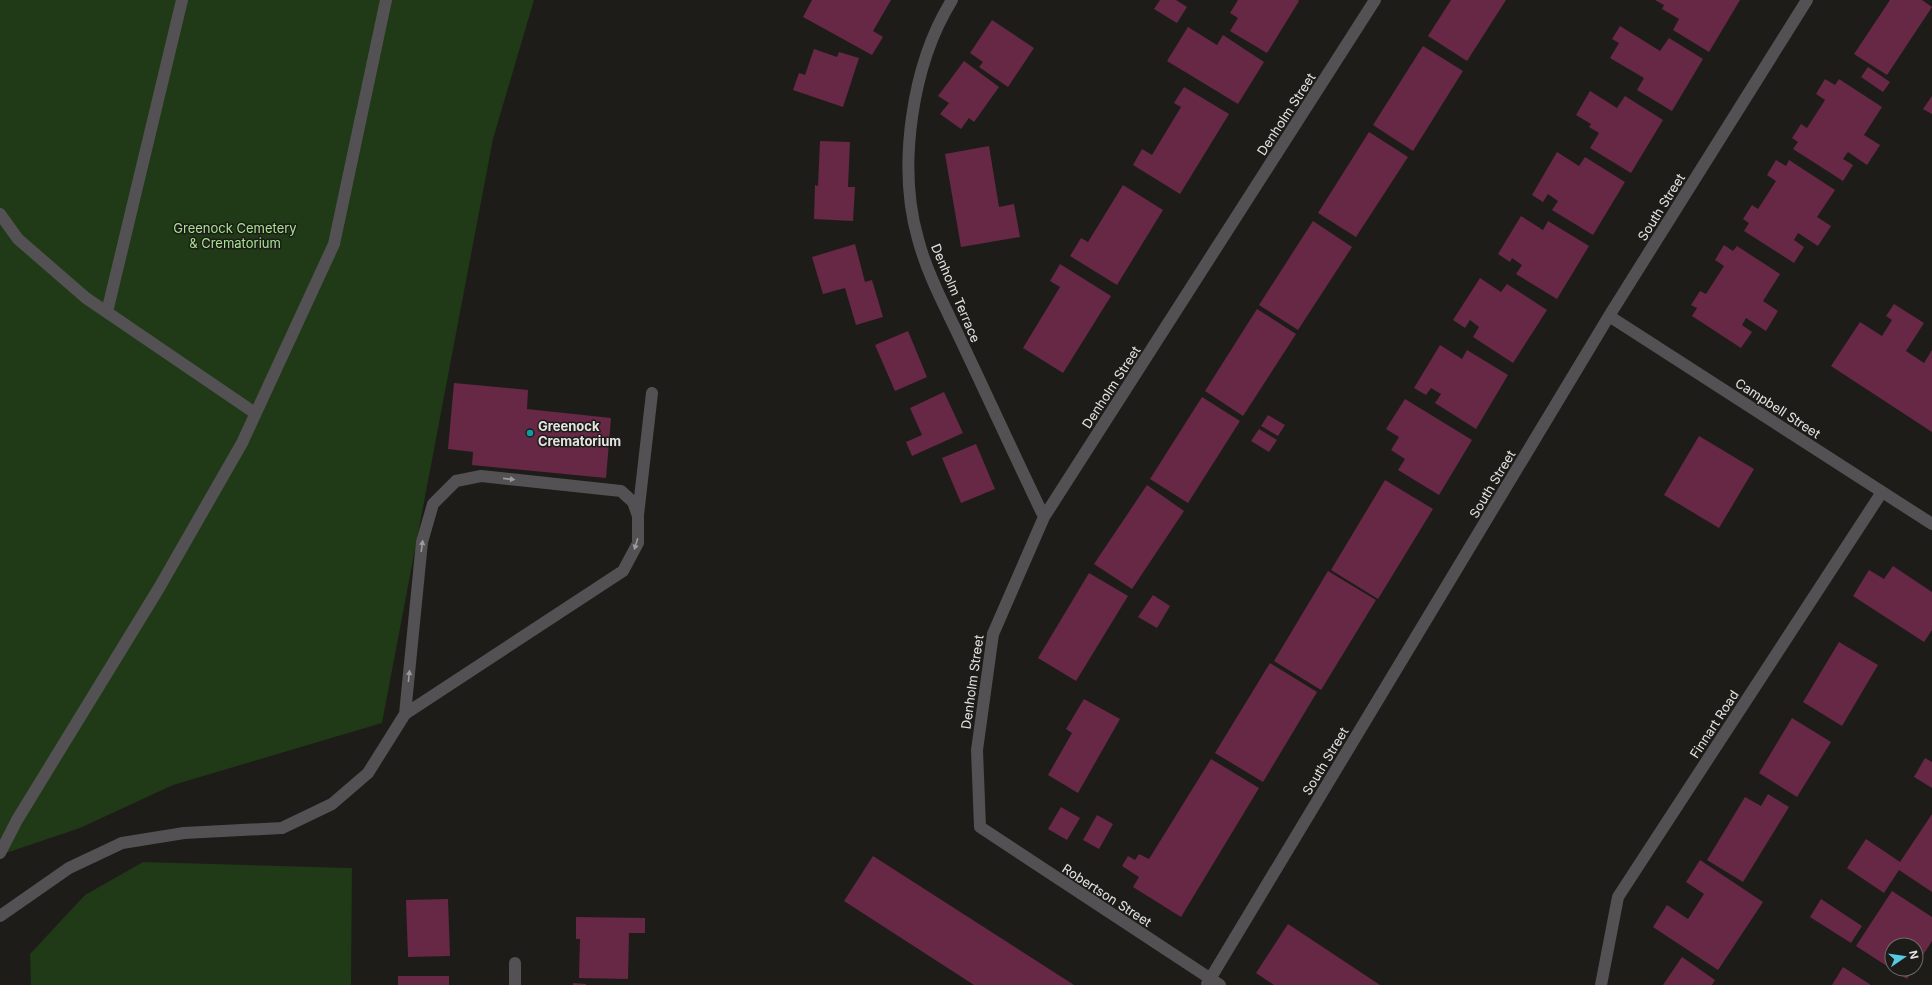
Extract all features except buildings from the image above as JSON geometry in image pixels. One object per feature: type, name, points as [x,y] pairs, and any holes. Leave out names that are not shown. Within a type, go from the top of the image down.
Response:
[{"type":"street","points":[[107,312],[182,0]]},
{"type":"street","points":[[0,853],[17,820],[163,581],[242,443],[334,244],[386,0]]},
{"type":"street","name":"Denholm Terrace","points":[[952,0],[944,13],[915,92],[910,136],[908,183],[918,239],[934,283],[1044,517]]},
{"type":"street","name":"Denholm Street","points":[[980,827],[977,750],[993,634],[1044,517],[1375,0]]},
{"type":"street","name":"South Street","points":[[1212,983],[1609,316],[1807,0]]},
{"type":"street","points":[[0,214],[18,239],[86,298],[255,413]]},
{"type":"street","name":"Campbell Street","points":[[1609,316],[1932,524]]},
{"type":"street","points":[[0,916],[69,868],[122,843],[184,832],[282,828],[332,804],[368,773],[405,714],[594,582],[623,571],[638,543],[638,516],[652,393]]},
{"type":"street","points":[[405,714],[422,542],[433,504],[456,481],[481,476],[621,491],[633,502],[638,516]]},
{"type":"street","name":"Finnart Road","points":[[1601,985],[1618,897],[1882,492]]},
{"type":"street","name":"Robertson Street","points":[[980,827],[1212,983]]},
{"type":"street","points":[[515,963],[515,985]]},
{"type":"green space","name":"Greenock Cemetery & Crematorium","points":[[0,0],[534,0],[493,139],[382,723],[173,785],[80,828],[0,855]]},
{"type":"green space","points":[[143,862],[352,868],[351,985],[31,985],[30,954],[85,895]]},
{"type":"place","name":"Greenock Crematorium","points":[[530,433]]}]
